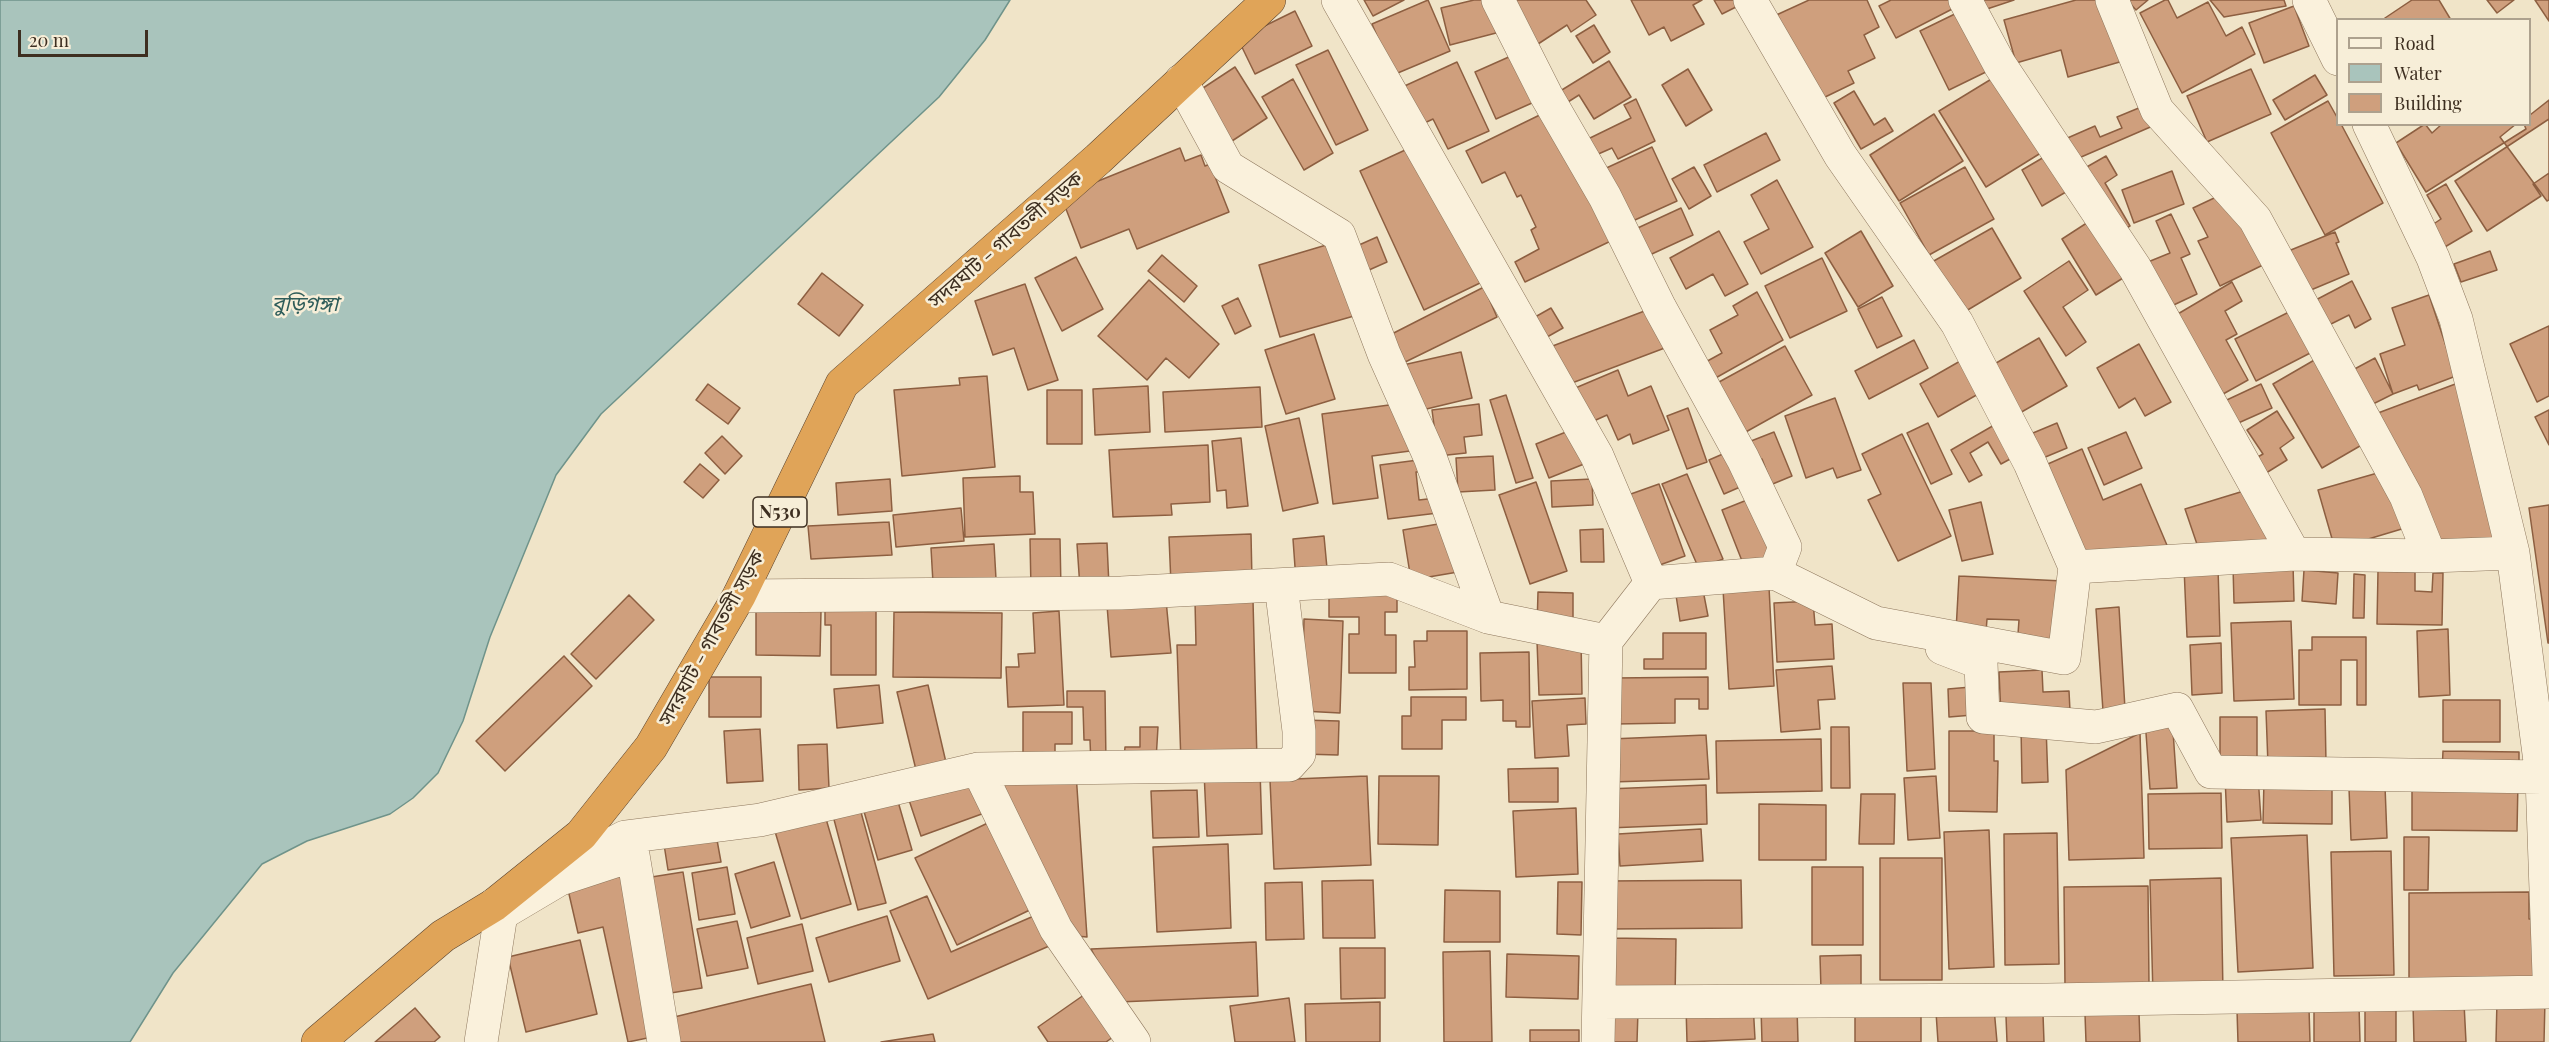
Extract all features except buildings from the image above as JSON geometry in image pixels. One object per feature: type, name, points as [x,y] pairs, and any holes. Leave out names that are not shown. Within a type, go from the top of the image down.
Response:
[{"type":"highway","name":"সদরঘাট - গাবতলী সড়ক","points":[[318,1042],[443,936],[497,910],[580,835],[609,800],[651,747],[739,596],[842,384],[1098,159],[1269,0]]},
{"type":"street","points":[[1338,0],[1597,456],[1651,583]]},
{"type":"street","points":[[1498,0],[1546,95],[1605,197],[1660,308],[1743,459],[1785,548],[1775,573]]},
{"type":"street","points":[[1750,0],[1840,155],[1957,323],[2030,463],[2075,567],[2064,658],[1876,623]]},
{"type":"street","points":[[1965,0],[2000,65],[2134,268],[2294,554]]},
{"type":"street","points":[[2112,0],[2157,110],[2255,219],[2400,486],[2430,556]]},
{"type":"street","points":[[2309,0],[2336,57]]},
{"type":"street","points":[[1181,81],[1228,167],[1339,235],[1384,354],[1430,457],[1488,617]]},
{"type":"street","points":[[2370,126],[2433,258],[2456,319],[2514,553],[2542,777],[2549,975]]},
{"type":"street","points":[[2075,567],[2294,554],[2430,556],[2514,553]]},
{"type":"street","points":[[1598,1042],[1606,641],[1651,583],[1775,573],[1876,623],[1981,663],[1983,717],[2096,727],[2177,709],[2211,772],[2542,777]]},
{"type":"street","points":[[739,596],[1121,593],[1389,579],[1488,617],[1606,641]]},
{"type":"street","points":[[497,910],[625,837],[760,820],[978,768],[1289,765],[1299,754],[1299,731],[1281,585]]},
{"type":"street","points":[[978,768],[1056,929],[1134,1042]]},
{"type":"street","points":[[497,910],[560,879],[633,855],[664,1042]]},
{"type":"street","points":[[481,1042],[497,910]]},
{"type":"street","points":[[1599,1002],[2047,1000],[2549,992]]},
{"type":"water","name":"বুড়িগঙ্গা","points":[[0,0],[1010,0],[985,40],[939,97],[601,414],[556,475],[490,637],[463,721],[438,773],[413,798],[390,814],[307,841],[262,864],[173,973],[130,1042],[0,1042]]}]
